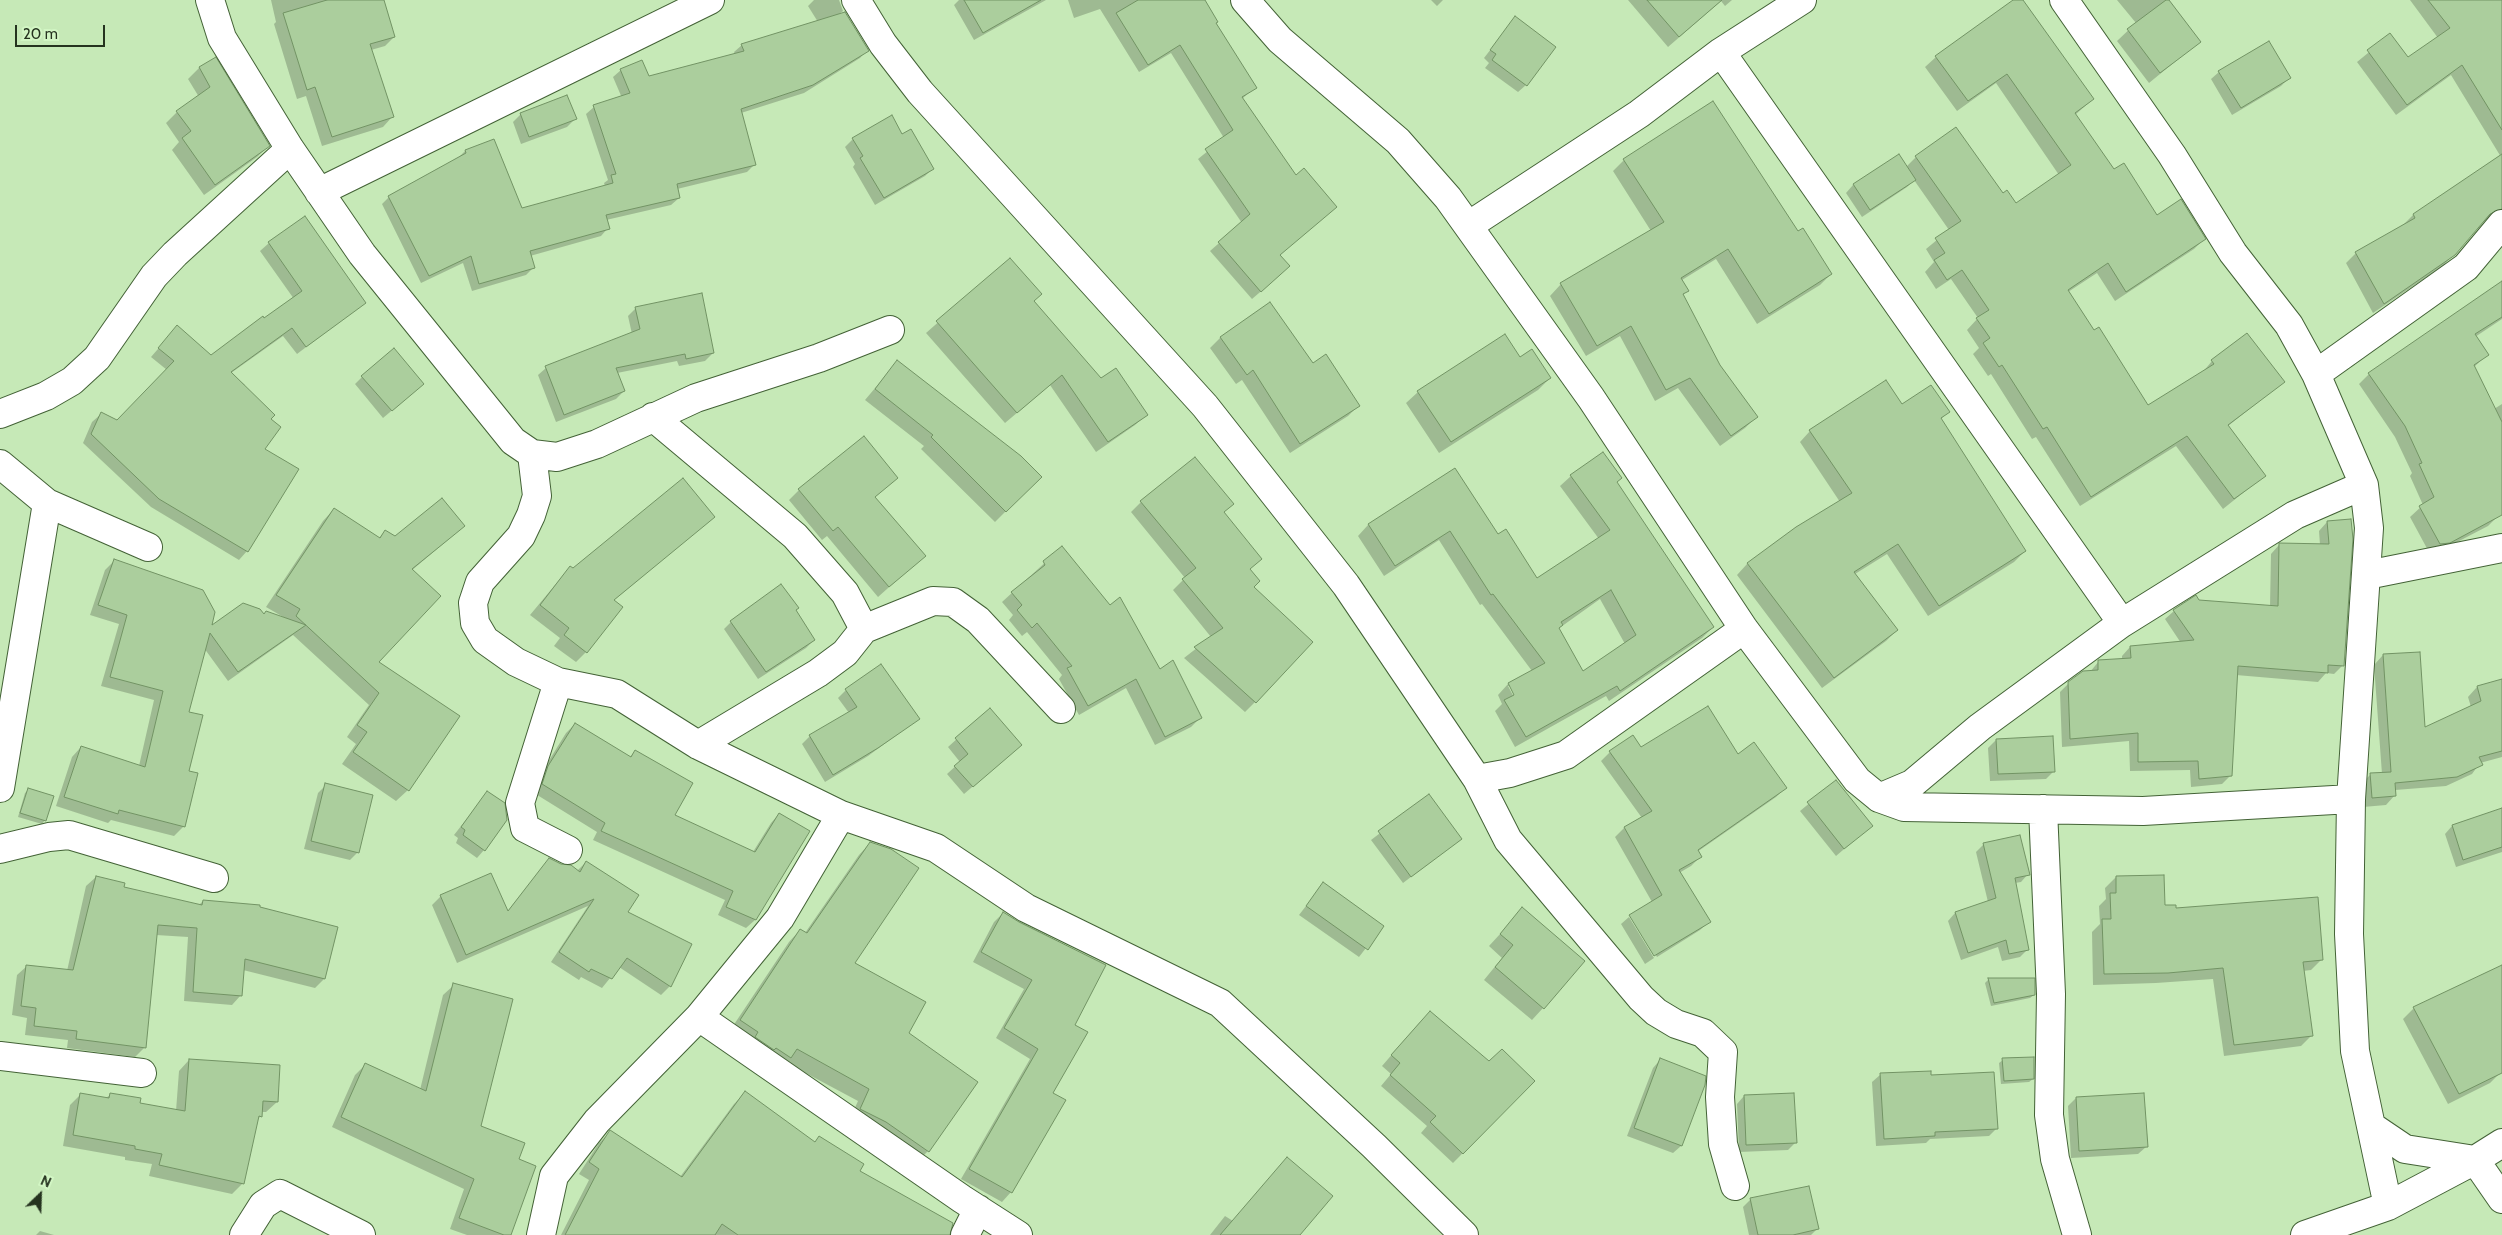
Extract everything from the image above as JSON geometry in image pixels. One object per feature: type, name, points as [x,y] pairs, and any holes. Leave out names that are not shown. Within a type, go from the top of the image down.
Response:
[{"type":"street","points":[[210,0],[222,38],[290,149],[362,254],[513,442],[532,454],[557,457],[597,444],[696,398],[819,358],[890,330]]},
{"type":"street","points":[[319,192],[710,0]]},
{"type":"street","points":[[856,0],[883,44],[920,92],[1204,406],[1346,585],[1477,779],[1508,840],[1641,998],[1656,1012],[1676,1024],[1704,1033],[1723,1052],[1720,1096],[1723,1144],[1735,1186]]},
{"type":"street","points":[[1245,0],[1280,40],[1398,141],[1448,198],[1590,398],[1744,629],[1856,780],[1879,798],[1904,807],[2143,810],[2351,799]]},
{"type":"street","points":[[1468,226],[1639,114],[1721,52],[1802,0]]},
{"type":"street","points":[[2064,0],[2172,155],[2232,253],[2290,325],[2316,374],[2364,485],[2369,528],[2351,799],[2349,934],[2355,1051],[2388,1206]]},
{"type":"street","points":[[1721,52],[2122,623]]},
{"type":"street","points":[[0,414],[46,396],[72,381],[90,364],[154,276],[175,254],[290,149]]},
{"type":"street","points":[[2316,374],[2466,267],[2502,224]]},
{"type":"street","points":[[653,417],[795,536],[845,593],[864,629]]},
{"type":"street","points":[[532,454],[537,496],[531,515],[521,536],[480,582],[473,603],[475,623],[485,640],[516,662],[558,682],[617,694],[698,745],[841,815],[936,848],[1026,908],[1220,1003],[1374,1146],[1464,1235]]},
{"type":"street","points":[[0,464],[47,503],[148,547]]},
{"type":"street","points":[[1879,798],[1912,784],[1980,727],[2122,623],[2295,515],[2364,485]]},
{"type":"street","points":[[0,788],[47,503]]},
{"type":"street","points":[[2367,575],[2502,548]]},
{"type":"street","points":[[698,745],[838,658],[845,653],[864,629],[933,601],[953,602],[978,620],[1061,709]]},
{"type":"street","points":[[1477,779],[1510,773],[1566,755],[1744,629]]},
{"type":"street","points":[[558,682],[520,803],[524,828],[568,850]]},
{"type":"street","points":[[2044,809],[2051,994],[2049,1115],[2055,1159],[2076,1235]]},
{"type":"street","points":[[541,1235],[554,1176],[596,1121],[699,1016],[780,918],[841,815]]},
{"type":"street","points":[[0,849],[49,836],[68,835],[214,878]]},
{"type":"street","points":[[699,1016],[1018,1235]]},
{"type":"street","points":[[0,1056],[142,1073]]},
{"type":"street","points":[[2371,1126],[2405,1149],[2475,1160],[2502,1199]]},
{"type":"street","points":[[2305,1235],[2388,1206],[2475,1160],[2502,1142]]},
{"type":"street","points":[[244,1235],[262,1205],[280,1194],[361,1235]]},
{"type":"street","points":[[965,1235],[978,1209]]},
{"type":"building","points":[[327,0],[384,0],[395,37],[370,44],[394,117],[332,137],[315,87],[307,90],[283,13]]},
{"type":"building","points":[[964,0],[1041,0],[983,33]]},
{"type":"building","points":[[1138,0],[1205,0],[1218,22],[1216,23],[1257,88],[1242,97],[1296,175],[1304,168],[1337,207],[1280,255],[1290,266],[1261,292],[1218,242],[1250,214],[1205,149],[1233,130],[1180,45],[1148,65],[1116,13]]},
{"type":"building","points":[[1647,0],[1722,0],[1679,37]]},
{"type":"building","points":[[2013,0],[2023,0],[2094,99],[2075,113],[2114,169],[2124,163],[2157,215],[2181,199],[2206,239],[2126,292],[2108,263],[2068,290],[2094,330],[2099,327],[2148,405],[2214,364],[2211,360],[2247,333],[2285,382],[2228,425],[2266,476],[2234,499],[2187,436],[2091,497],[2047,427],[2043,429],[2002,365],[1999,367],[1983,343],[1990,338],[1976,318],[1989,310],[1962,270],[1947,280],[1934,260],[1945,253],[1935,238],[1961,221],[1915,156],[1956,127],[2003,193],[2007,190],[2016,203],[2071,165],[2007,74],[1968,101],[1935,56]]},
{"type":"building","points":[[2166,0],[2169,0],[2201,42],[2160,73],[2127,29]]},
{"type":"building","points":[[2428,0],[2502,0],[2502,130],[2462,65],[2407,105],[2367,50],[2390,33],[2408,57],[2450,28]]},
{"type":"building","points":[[845,12],[869,51],[813,85],[741,109],[756,165],[677,184],[680,198],[606,215],[610,229],[530,251],[535,268],[479,284],[471,256],[429,276],[388,196],[466,153],[465,150],[494,139],[522,208],[613,183],[611,175],[616,174],[593,105],[630,93],[620,69],[642,60],[649,76],[744,51],[741,44]]},
{"type":"building","points":[[1515,16],[1556,47],[1527,86],[1492,60],[1496,54],[1490,50]]},
{"type":"building","points":[[2269,41],[2291,78],[2241,108],[2218,71]]},
{"type":"building","points":[[216,57],[270,146],[215,185],[182,138],[191,131],[176,111],[210,87],[199,67]]},
{"type":"building","points":[[567,95],[577,119],[529,137],[520,113]]},
{"type":"building","points":[[1713,101],[1798,231],[1803,228],[1832,274],[1769,314],[1728,249],[1681,278],[1689,291],[1683,294],[1720,365],[1758,417],[1731,436],[1690,378],[1666,390],[1631,326],[1597,346],[1560,283],[1664,222],[1623,159]]},
{"type":"building","points":[[892,115],[902,134],[911,129],[934,169],[884,198],[860,158],[863,156],[852,138]]},
{"type":"building","points":[[1899,154],[1916,180],[1870,210],[1853,184]]},
{"type":"building","points":[[2502,154],[2502,209],[2490,214],[2455,255],[2384,304],[2355,252],[2415,218],[2413,214]]},
{"type":"building","points":[[305,216],[366,303],[306,347],[292,328],[231,372],[275,415],[271,419],[281,427],[265,449],[299,469],[248,552],[159,499],[91,434],[101,412],[117,420],[174,361],[158,348],[177,325],[211,355],[263,316],[264,318],[302,291],[268,242]]},
{"type":"building","points":[[1010,258],[1042,294],[1034,301],[1101,378],[1116,368],[1148,415],[1108,442],[1062,375],[1017,413],[936,321]]},
{"type":"building","points":[[2502,281],[2502,317],[2475,334],[2489,355],[2474,365],[2502,422],[2502,515],[2450,543],[2440,544],[2419,506],[2434,497],[2419,464],[2422,463],[2405,426],[2368,373]]},
{"type":"building","points":[[702,293],[714,353],[686,359],[685,354],[616,368],[625,391],[564,415],[545,366],[640,329],[635,307]]},
{"type":"building","points":[[1270,302],[1313,363],[1326,354],[1360,406],[1300,444],[1253,370],[1247,375],[1220,337]]},
{"type":"building","points":[[1505,334],[1520,357],[1532,349],[1551,378],[1451,442],[1417,391]]},
{"type":"building","points":[[394,348],[424,384],[392,411],[361,376]]},
{"type":"building","points":[[897,360],[1021,456],[1042,477],[1006,512],[931,437],[933,435],[875,389]]},
{"type":"building","points":[[1886,380],[1902,404],[1931,385],[1950,412],[1941,418],[2026,551],[1939,606],[1898,544],[1854,572],[1898,630],[1834,678],[1747,563],[1796,527],[1852,493],[1809,430]]},
{"type":"building","points":[[864,436],[898,478],[875,497],[926,556],[889,587],[838,527],[833,531],[798,489]]},
{"type":"building","points":[[1603,452],[1622,478],[1617,482],[1714,627],[1620,691],[1617,686],[1526,737],[1504,700],[1514,695],[1508,683],[1545,663],[1493,594],[1491,595],[1450,531],[1395,566],[1368,524],[1455,468],[1498,534],[1506,529],[1537,578],[1610,530],[1570,475]],"holes":[[[1611,590],[1636,635],[1583,671],[1559,628],[1563,625],[1561,622]]]},
{"type":"building","points":[[1195,457],[1234,504],[1224,512],[1262,559],[1250,569],[1260,581],[1254,587],[1313,642],[1256,703],[1194,647],[1223,628],[1182,579],[1196,568],[1140,501]]},
{"type":"building","points":[[683,478],[715,517],[614,600],[623,607],[587,653],[564,635],[569,628],[540,605],[570,566],[573,568]]},
{"type":"building","points":[[442,498],[465,526],[412,569],[441,596],[379,662],[460,716],[409,791],[353,752],[367,732],[357,725],[379,693],[296,616],[300,609],[276,595],[334,508],[380,538],[385,530],[395,536]]},
{"type":"building","points":[[2351,519],[2353,539],[2344,666],[2328,665],[2328,673],[2238,666],[2232,776],[2199,779],[2198,761],[2138,762],[2138,733],[2070,739],[2068,682],[2083,671],[2098,670],[2098,660],[2131,658],[2130,646],[2194,640],[2173,610],[2196,595],[2199,600],[2278,606],[2279,543],[2329,544],[2327,521]]},
{"type":"building","points":[[1062,546],[1110,605],[1120,597],[1160,669],[1173,660],[1202,718],[1165,737],[1136,679],[1088,706],[1067,668],[1072,666],[1037,623],[1032,628],[1017,610],[1022,605],[1011,592],[1045,565],[1043,561]]},
{"type":"building","points":[[114,559],[203,590],[215,612],[212,625],[243,603],[260,609],[264,614],[266,611],[306,625],[238,672],[210,633],[189,712],[203,715],[189,771],[198,773],[185,827],[119,810],[118,814],[64,797],[81,746],[145,767],[163,691],[110,677],[127,615],[98,605]]},
{"type":"building","points":[[781,584],[799,608],[796,610],[815,640],[766,672],[730,621]]},
{"type":"building","points":[[2420,652],[2425,727],[2481,701],[2477,686],[2502,679],[2502,751],[2479,757],[2483,765],[2457,777],[2395,783],[2396,796],[2372,798],[2370,773],[2391,772],[2383,654]]},
{"type":"building","points":[[881,664],[920,719],[878,748],[833,775],[809,735],[857,707],[845,689]]},
{"type":"building","points":[[1708,706],[1738,754],[1754,742],[1787,788],[1698,850],[1702,857],[1679,870],[1711,922],[1654,956],[1629,915],[1662,895],[1624,827],[1652,811],[1609,751],[1633,735],[1641,747]]},
{"type":"building","points":[[990,708],[1022,745],[973,787],[954,766],[968,754],[955,738]]},
{"type":"building","points":[[575,723],[631,757],[635,750],[693,783],[675,815],[755,852],[779,813],[810,831],[756,920],[726,907],[733,891],[601,831],[605,823],[542,784],[548,766]]},
{"type":"building","points":[[2053,736],[2055,772],[1998,774],[1996,739]]},
{"type":"building","points":[[1836,780],[1873,826],[1844,849],[1807,802]]},
{"type":"building","points":[[325,783],[373,795],[359,853],[311,841]]},
{"type":"building","points":[[28,788],[54,796],[46,821],[20,813]]},
{"type":"building","points":[[487,791],[505,803],[507,820],[485,851],[463,835],[465,830],[461,827]]},
{"type":"building","points":[[1429,794],[1462,839],[1411,877],[1378,831]]},
{"type":"building","points":[[2502,808],[2502,847],[2463,860],[2452,825]]},
{"type":"building","points":[[2020,835],[2030,875],[2015,878],[2029,950],[2009,954],[2006,940],[1968,953],[1955,912],[1996,898],[1983,843]]},
{"type":"building","points":[[870,842],[891,849],[919,868],[855,963],[926,1002],[909,1033],[978,1082],[929,1152],[886,1122],[860,1109],[869,1089],[797,1049],[791,1058],[776,1048],[774,1050],[755,1037],[758,1032],[740,1020],[800,929],[807,933]]},
{"type":"building","points":[[549,858],[561,864],[571,865],[580,872],[586,861],[639,895],[628,912],[692,944],[671,987],[627,958],[612,979],[591,969],[589,972],[559,952],[594,899],[466,955],[440,895],[491,873],[508,911]]},
{"type":"building","points":[[2164,875],[2165,905],[2176,905],[2176,908],[2318,897],[2323,960],[2303,962],[2313,1036],[2234,1045],[2223,968],[2168,973],[2104,974],[2102,919],[2111,919],[2110,893],[2116,893],[2116,876]]},
{"type":"building","points":[[96,876],[125,883],[124,887],[202,905],[203,900],[260,905],[260,907],[338,927],[325,979],[245,959],[242,996],[193,992],[197,928],[158,925],[146,1048],[76,1039],[77,1031],[34,1026],[36,1008],[21,1006],[26,965],[73,970]]},
{"type":"building","points":[[1323,882],[1384,926],[1368,950],[1306,906]]},
{"type":"building","points":[[1522,907],[1585,961],[1544,1009],[1495,967],[1513,945],[1500,934]]},
{"type":"building","points":[[1003,912],[1019,922],[1106,965],[1075,1025],[1088,1032],[1053,1093],[1066,1100],[1012,1193],[969,1169],[1038,1049],[1004,1028],[1032,980],[981,952]]},
{"type":"building","points":[[2502,965],[2502,1073],[2459,1094],[2413,1007]]},
{"type":"building","points":[[1988,978],[2035,978],[2035,995],[1994,1003]]},
{"type":"building","points":[[453,983],[513,999],[481,1126],[525,1143],[519,1159],[536,1166],[511,1235],[504,1235],[459,1218],[474,1179],[341,1117],[365,1063],[426,1091]]},
{"type":"building","points":[[1430,1011],[1489,1061],[1502,1049],[1535,1081],[1463,1154],[1430,1122],[1436,1116],[1390,1075],[1400,1063],[1391,1055]]},
{"type":"building","points":[[2034,1057],[2034,1079],[2004,1081],[2002,1058]]},
{"type":"building","points":[[1660,1058],[1706,1076],[1705,1085],[1682,1146],[1634,1128]]},
{"type":"building","points":[[189,1059],[280,1065],[278,1102],[263,1101],[262,1117],[259,1116],[244,1184],[159,1165],[162,1154],[135,1149],[135,1146],[73,1135],[80,1093],[109,1098],[110,1093],[141,1098],[140,1103],[185,1111]]},
{"type":"building","points":[[1931,1071],[1931,1075],[1994,1072],[1998,1129],[1935,1132],[1935,1136],[1884,1139],[1880,1073]]},
{"type":"building","points":[[745,1091],[815,1142],[819,1136],[864,1164],[860,1171],[953,1223],[950,1235],[738,1235],[722,1224],[715,1235],[565,1235],[599,1169],[589,1162],[610,1130],[682,1177]]},
{"type":"building","points":[[1794,1093],[1797,1143],[1746,1145],[1744,1095]]},
{"type":"building","points":[[2144,1093],[2148,1147],[2079,1151],[2076,1097]]},
{"type":"building","points":[[1287,1157],[1333,1196],[1300,1235],[1220,1235]]},
{"type":"building","points":[[1809,1186],[1819,1229],[1793,1235],[1758,1235],[1750,1198]]}]
